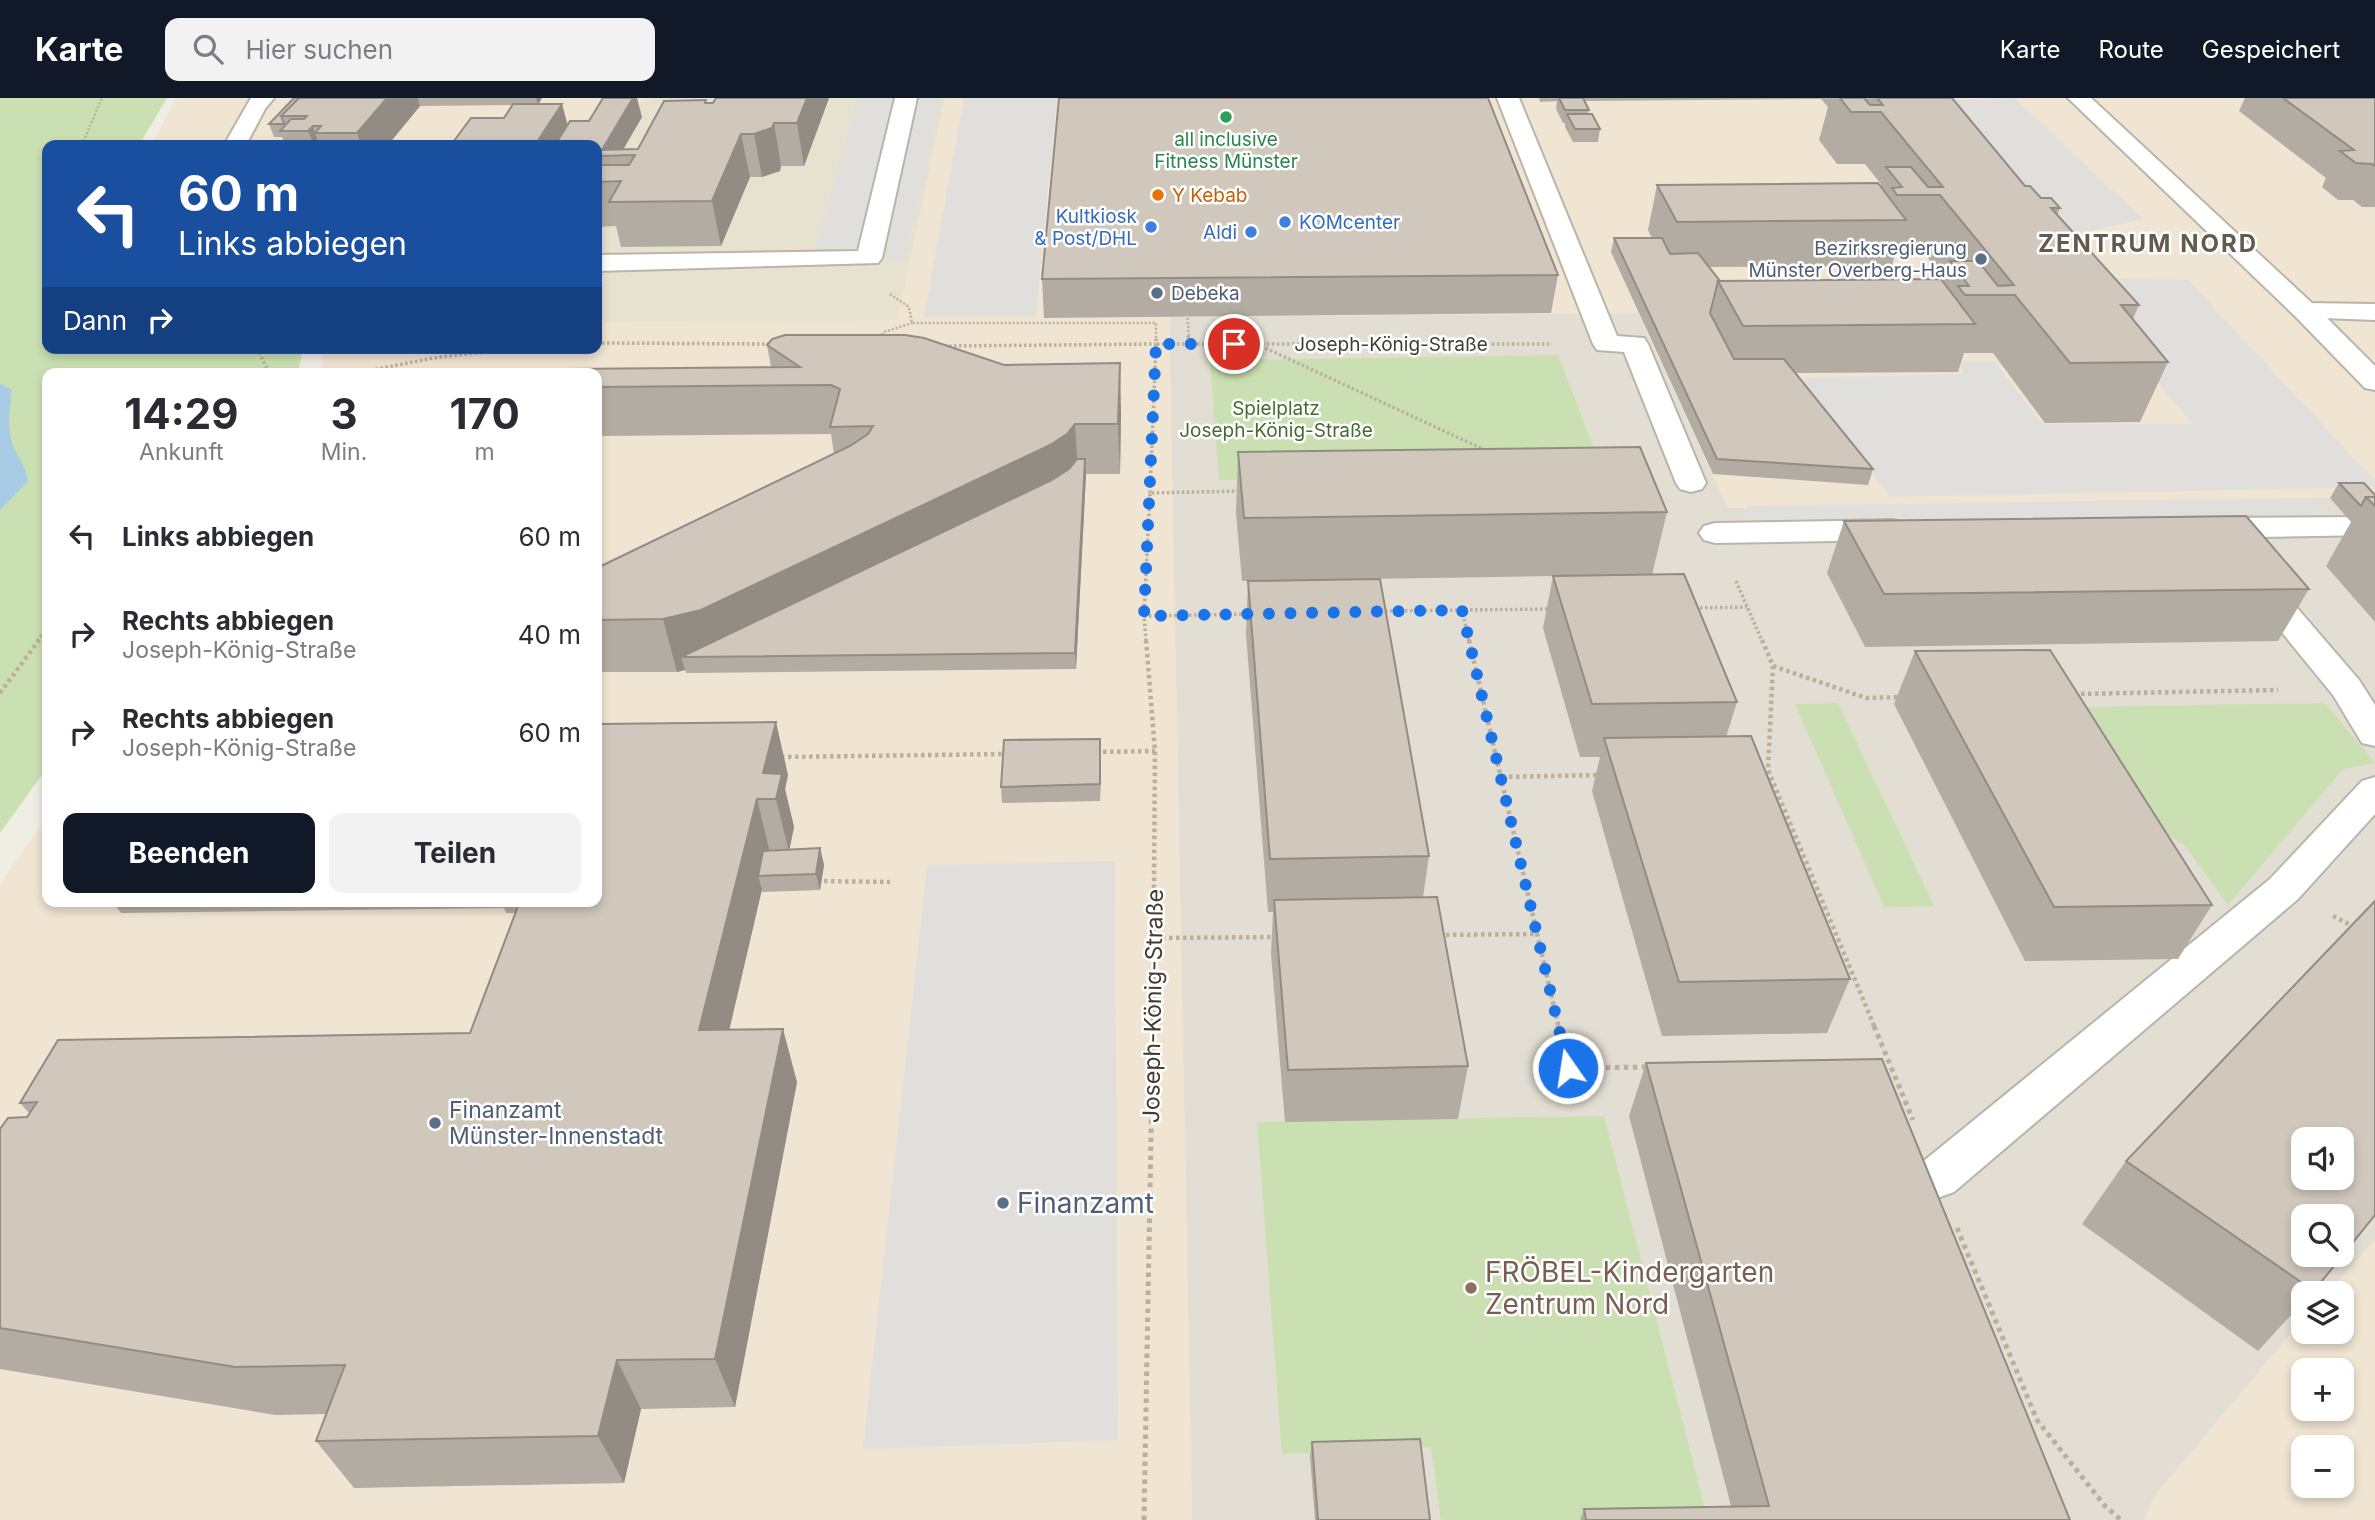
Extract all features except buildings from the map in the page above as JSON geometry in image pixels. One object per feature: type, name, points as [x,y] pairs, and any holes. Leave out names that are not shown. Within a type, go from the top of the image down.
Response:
[{"type":"street","points":[[238,140],[255,107],[263,98]]},
{"type":"street","points":[[602,263],[869,258],[906,98]]},
{"type":"street","points":[[1508,98],[1607,344],[1634,344],[1691,483]]},
{"type":"street","points":[[2079,98],[2305,311],[2375,383]]},
{"type":"street","points":[[2305,311],[2375,312]]},
{"type":"street","points":[[2170,528],[2375,526]]},
{"type":"street","points":[[2212,528],[2346,688],[2375,734]]},
{"type":"street","points":[[1715,533],[1922,530]]},
{"type":"street","points":[[1937,1178],[2284,889],[2375,790]]},
{"type":"path","points":[[84,140],[102,98]]},
{"type":"path","points":[[869,258],[881,288],[909,307],[912,323]]},
{"type":"path","points":[[1186,306],[1189,345]]},
{"type":"path","points":[[979,323],[981,317]]},
{"type":"path","points":[[877,339],[884,332],[912,323],[1156,324],[1156,344],[939,346]]},
{"type":"path","points":[[602,343],[776,345]]},
{"type":"path","name":"Joseph-König-Straße","points":[[1144,1520],[1155,938],[1155,751],[1144,616],[1156,344],[1607,344]]},
{"type":"path","points":[[1257,344],[1497,456]]},
{"type":"path","points":[[382,368],[468,354]]},
{"type":"path","points":[[1150,493],[1246,491]]},
{"type":"path","points":[[1715,533],[1773,666],[1769,770],[2037,1420],[2105,1506],[2121,1520]]},
{"type":"path","points":[[1693,608],[1747,607]]},
{"type":"path","points":[[1379,611],[1557,609]]},
{"type":"path","points":[[1462,610],[1568,1068],[1662,1067]]},
{"type":"path","points":[[1144,616],[1255,614]]},
{"type":"path","points":[[0,694],[42,635]]},
{"type":"path","points":[[1773,666],[1866,698],[1908,697]]},
{"type":"path","points":[[2063,694],[2346,688]]},
{"type":"path","points":[[1087,752],[1155,751]]},
{"type":"path","points":[[773,757],[1018,754]]},
{"type":"path","points":[[1755,770],[1769,770]]},
{"type":"path","points":[[1502,777],[1608,774]]},
{"type":"path","points":[[806,881],[890,882]]},
{"type":"path","points":[[1428,935],[1537,934]]},
{"type":"path","points":[[1155,938],[1278,937]]},
{"type":"path","points":[[1878,1065],[1891,1065]]},
{"type":"shaded area","points":[[177,98],[2375,98],[2375,497],[1728,508],[1638,313],[1169,317],[1192,1520],[0,1520],[0,883],[42,825],[42,907],[602,907],[602,368],[322,368],[323,354],[602,354],[602,140],[154,140]]},
{"type":"shaded area","points":[[655,98],[945,98],[897,320],[602,322],[602,140],[516,140]]},
{"type":"shaded area","points":[[857,98],[942,98],[905,259],[812,260]]},
{"type":"shaded area","points":[[964,98],[1057,98],[1036,316],[924,317]]},
{"type":"shaded area","points":[[2015,98],[2143,219],[2068,236],[1925,101]]},
{"type":"shaded area","points":[[2072,277],[2188,280],[2375,481],[2375,487],[1890,497],[1801,378],[1963,374],[1959,361],[1994,361],[2043,424],[2192,424]]},
{"type":"shaded area","points":[[1638,313],[1728,508],[2375,497],[2375,1240],[2354,1263],[2354,1204],[2291,1204],[2291,1267],[2351,1267],[2338,1281],[2291,1281],[2291,1333],[2153,1498],[2144,1520],[1192,1520],[1169,317]]},
{"type":"shaded area","points":[[2313,498],[2338,526],[1757,531],[1746,506]]},
{"type":"shaded area","name":"Finanzamt","points":[[1115,861],[1118,1440],[863,1449],[927,865]]},
{"type":"shaded area","points":[[2375,1240],[2375,1520],[2144,1520],[2153,1498],[2291,1333],[2291,1344],[2354,1344],[2354,1281],[2338,1281],[2351,1267],[2354,1267],[2354,1263]]},
{"type":"green space","points":[[0,98],[167,98],[142,140],[42,140],[42,354],[302,354],[299,368],[42,368],[42,775],[0,833]]},
{"type":"green space","name":"Spielplatz Joseph-König-Straße","points":[[1558,355],[1604,474],[1219,480],[1210,360]]},
{"type":"green space","points":[[1838,703],[1934,906],[1884,907],[1795,704]]},
{"type":"green space","points":[[2325,703],[2375,763],[2343,769],[2228,905],[2184,845],[2159,830],[2081,707]]},
{"type":"green space","name":"FRÖBEL-Kindergarten Zentrum Nord","points":[[1604,1116],[1708,1520],[1441,1520],[1431,1447],[1282,1454],[1257,1122]]},
{"type":"water","points":[[0,384],[12,390],[10,432],[28,481],[0,510]]},
{"type":"place","name":"all inclusive Fitness Münster","points":[[1226,117]]},
{"type":"place","name":"Y Kebab","points":[[1158,195]]},
{"type":"place","name":"KOMcenter","points":[[1285,222]]},
{"type":"place","name":"Kultkiosk & Post/DHL","points":[[1151,227]]},
{"type":"place","name":"Aldi","points":[[1251,232]]},
{"type":"place","name":"Bezirksregierung Münster Overberg-Haus","points":[[1981,259]]},
{"type":"place","name":"Debeka","points":[[1157,293]]},
{"type":"place","name":"Finanzamt Münster-Innenstadt","points":[[435,1123]]},
{"type":"place","name":"Finanzamt","points":[[1003,1203]]},
{"type":"place","name":"FRÖBEL-Kindergarten Zentrum Nord","points":[[1471,1288]]},
{"type":"district","name":"ZENTRUM NORD","points":[[2148,243]]},
{"type":"route","points":[[1234,344],[1156,344],[1144,616],[1462,610],[1568,1068]]}]
